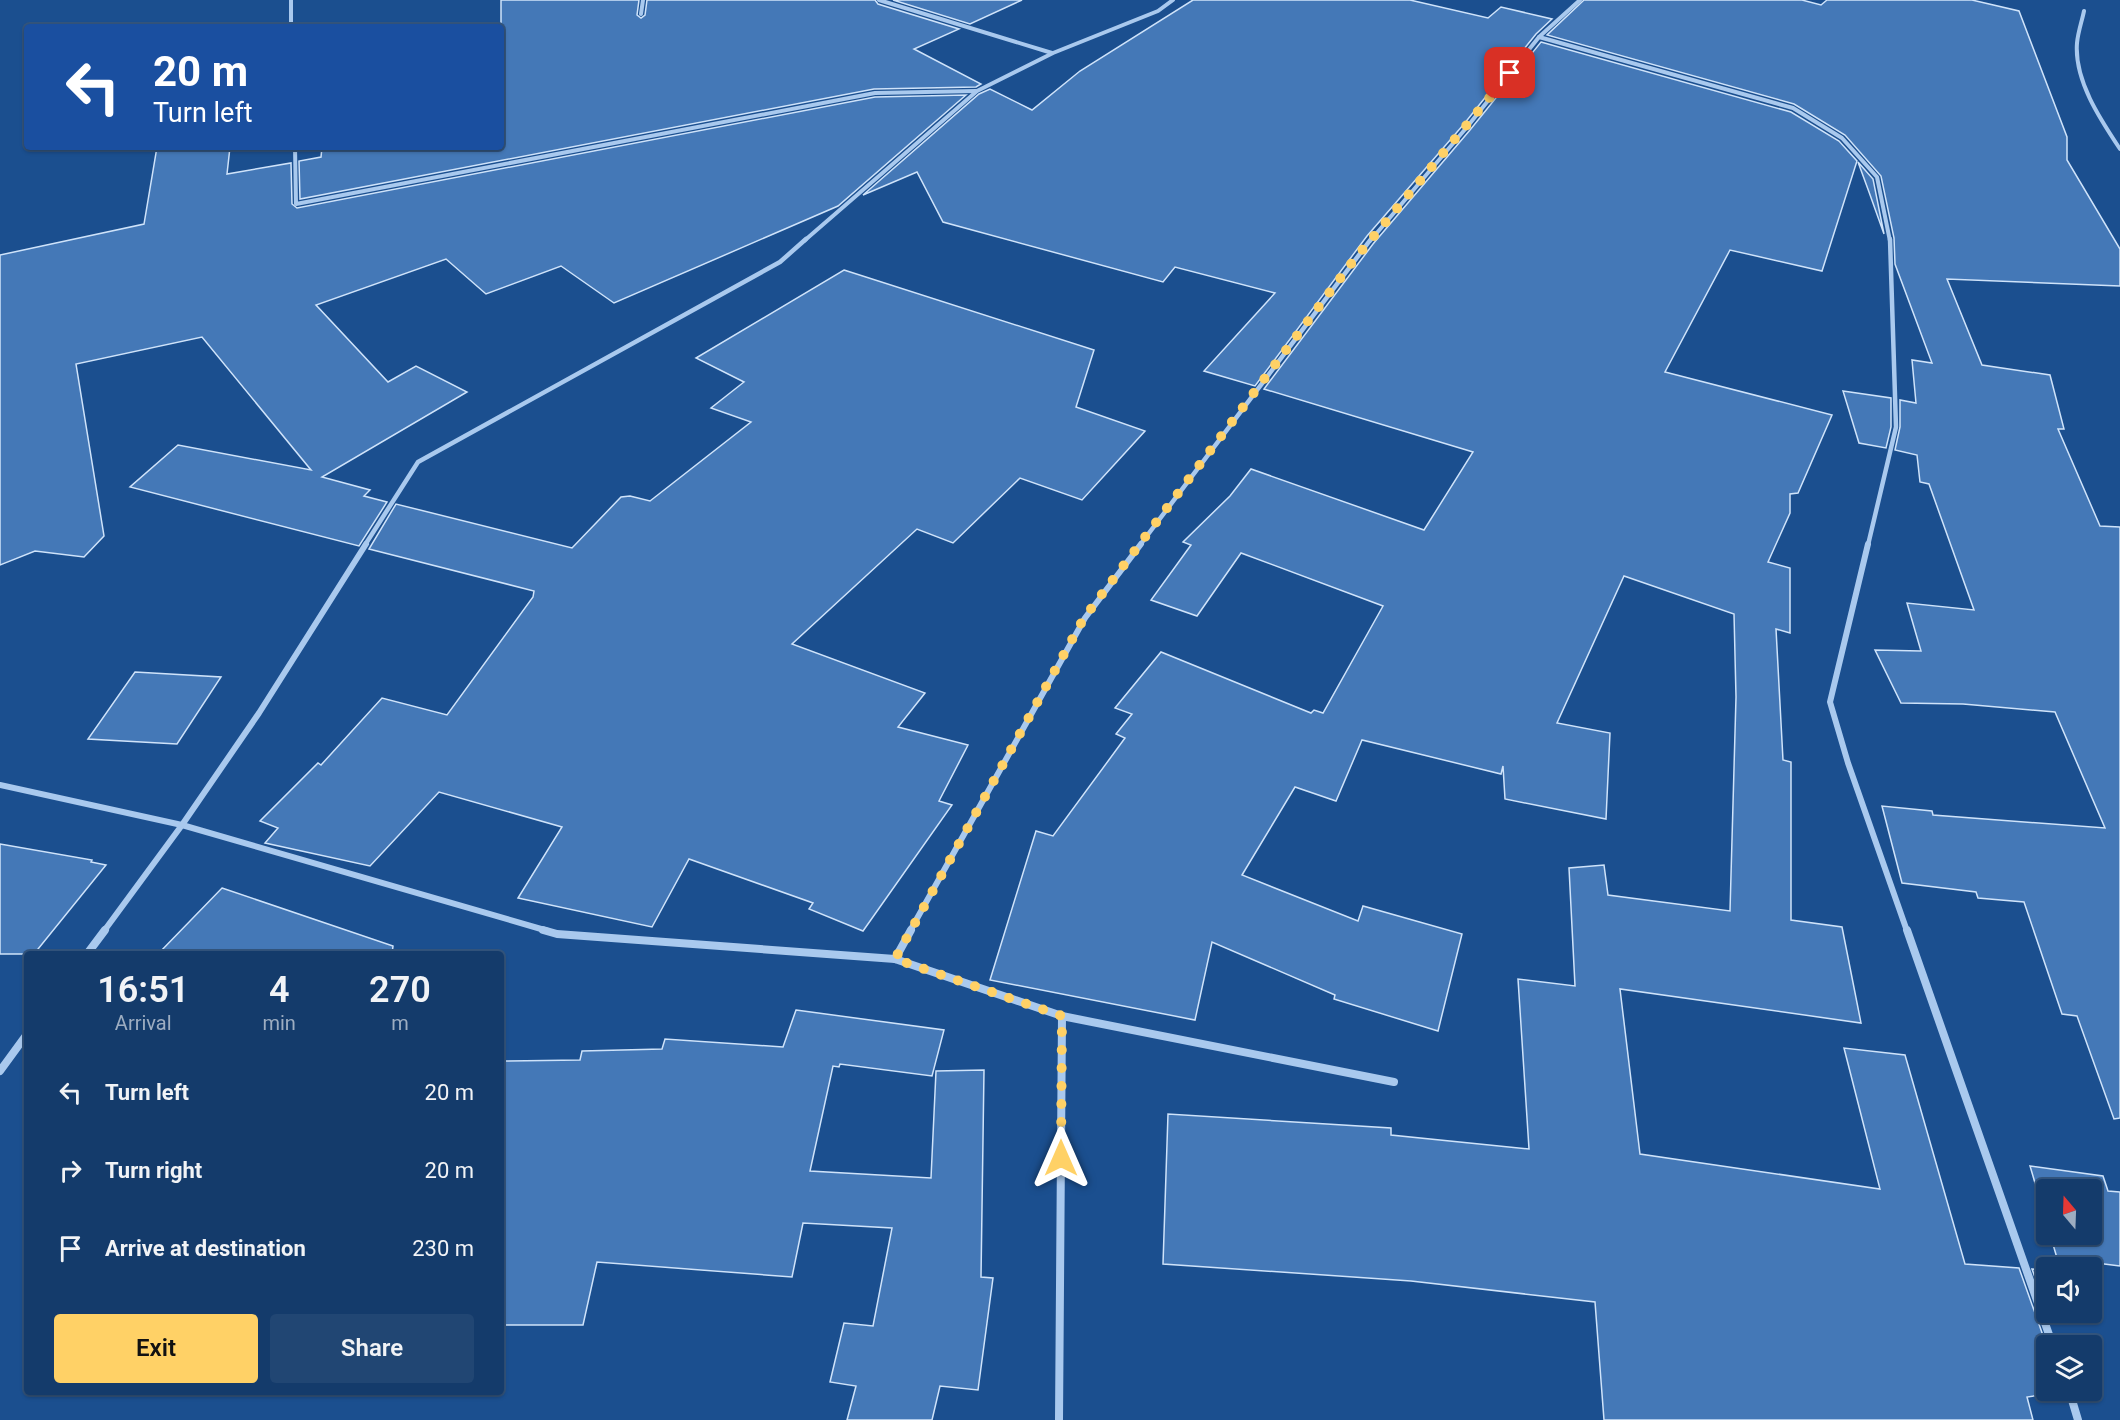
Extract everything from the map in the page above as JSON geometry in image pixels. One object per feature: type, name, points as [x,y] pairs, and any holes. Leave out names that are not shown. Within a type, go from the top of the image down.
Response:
[{"type":"street","points":[[291,0],[291,24]]},
{"type":"street","points":[[641,14],[644,0]]},
{"type":"street","points":[[879,0],[1053,53]]},
{"type":"street","points":[[89,951],[182,825],[259,712],[418,462],[780,262],[977,91],[1053,53],[1158,11],[1173,0]]},
{"type":"street","points":[[895,959],[1084,618],[1354,260],[1467,128],[1539,37],[1580,0]]},
{"type":"street","points":[[2085,11],[2076,45],[2081,70],[2092,103],[2120,149]]},
{"type":"street","points":[[1539,37],[1792,108],[1842,138],[1877,177],[1890,239],[1896,427],[1830,702],[1848,763],[2049,1335]]},
{"type":"street","points":[[295,150],[296,204],[875,93],[977,91]]},
{"type":"street","points":[[0,784],[182,825],[557,934],[895,959],[1062,1016],[1394,1082]]},
{"type":"street","points":[[1059,1420],[1062,1016]]},
{"type":"street","points":[[0,1071],[24,1039]]},
{"type":"street","points":[[2073,1401],[2079,1420]]},
{"type":"building","points":[[501,0],[639,0],[637,15],[641,18],[645,15],[647,0],[875,0],[878,4],[959,29],[914,49],[981,84],[976,87],[874,89],[300,199],[299,161],[321,157],[322,150],[504,150],[504,24],[501,24]]},
{"type":"building","points":[[893,0],[1022,0],[970,24]]},
{"type":"building","points":[[1193,0],[1410,0],[1488,18],[1501,7],[1552,19],[1536,34],[1464,124],[1367,236],[1255,386],[1204,371],[1275,293],[1175,267],[1163,282],[943,222],[917,172],[863,195],[979,94],[990,89],[1032,110],[1080,71]]},
{"type":"building","points":[[1584,0],[1802,0],[1821,5],[1827,0],[1972,0],[2019,11],[2067,137],[2067,160],[2120,249],[2120,286],[1947,279],[1982,365],[2050,375],[2064,429],[2058,429],[2100,526],[2120,527],[2120,1118],[2114,1119],[2077,1016],[2062,1014],[2024,902],[1978,898],[1976,892],[1902,883],[1882,806],[1932,811],[1933,815],[2105,828],[2055,712],[1963,704],[1901,703],[1875,650],[1921,651],[1907,603],[1974,610],[1929,484],[1920,482],[1917,455],[1895,450],[1900,427],[1900,400],[1916,403],[1912,360],[1932,363],[1895,264],[1894,238],[1881,176],[1845,135],[1794,104],[1547,35]]},
{"type":"building","points":[[1541,42],[1791,112],[1839,141],[1857,161],[1822,271],[1730,250],[1665,372],[1832,415],[1798,493],[1790,494],[1790,513],[1768,562],[1790,568],[1790,633],[1776,629],[1783,760],[1791,762],[1791,920],[1842,927],[1861,1023],[1620,989],[1640,1154],[1880,1189],[1844,1048],[1905,1055],[1965,1264],[2019,1268],[2036,1316],[2036,1323],[2039,1323],[2043,1335],[2036,1335],[2036,1396],[2027,1397],[2033,1420],[1604,1420],[1595,1302],[1411,1281],[1163,1264],[1168,1114],[1391,1128],[1391,1135],[1529,1149],[1518,979],[1575,986],[1569,868],[1604,865],[1608,895],[1730,911],[1736,697],[1734,614],[1624,576],[1557,723],[1610,733],[1606,819],[1505,799],[1503,766],[1501,774],[1362,740],[1336,801],[1295,787],[1242,875],[1358,921],[1363,906],[1462,934],[1438,1031],[1334,999],[1335,995],[1212,942],[1195,1020],[990,980],[1036,831],[1053,836],[1125,738],[1116,734],[1132,714],[1115,708],[1161,652],[1311,713],[1314,710],[1323,713],[1383,606],[1241,553],[1197,616],[1151,600],[1191,545],[1183,542],[1230,496],[1251,469],[1424,530],[1473,452],[1264,389],[1373,244]]},
{"type":"building","points":[[966,95],[838,206],[614,303],[561,266],[486,294],[446,259],[316,305],[388,382],[416,366],[467,392],[322,477],[370,490],[364,496],[387,502],[359,546],[130,487],[178,445],[311,470],[202,337],[76,364],[104,536],[84,557],[35,551],[0,565],[0,255],[144,224],[156,150],[230,150],[227,174],[291,163],[292,204],[297,208],[875,97]]},
{"type":"building","points":[[1858,162],[1873,179],[1884,234],[1869,192]]},
{"type":"building","points":[[844,270],[1094,350],[1076,407],[1145,431],[1082,500],[1020,478],[953,543],[917,529],[792,644],[925,693],[898,727],[968,745],[939,801],[952,805],[863,931],[809,909],[813,903],[689,859],[652,927],[518,898],[562,827],[439,792],[370,866],[265,843],[278,828],[260,821],[318,763],[321,765],[382,698],[447,715],[533,597],[534,591],[369,549],[396,504],[572,548],[621,497],[630,496],[650,501],[751,422],[711,408],[744,382],[696,358]]},
{"type":"building","points":[[1843,391],[1891,398],[1891,427],[1886,448],[1859,443]]},
{"type":"building","points":[[135,672],[221,677],[177,744],[88,739]]},
{"type":"building","points":[[0,844],[92,860],[91,862],[106,865],[36,951],[24,951],[24,954],[0,954]]},
{"type":"building","points":[[222,888],[393,946],[392,951],[161,951]]},
{"type":"building","points":[[796,1010],[944,1030],[932,1076],[840,1064],[839,1067],[833,1066],[810,1171],[931,1178],[936,1071],[984,1070],[981,1277],[993,1278],[978,1390],[940,1386],[932,1420],[847,1420],[856,1386],[830,1382],[844,1323],[873,1326],[892,1228],[803,1223],[792,1277],[597,1262],[583,1325],[504,1325],[504,1061],[580,1060],[582,1051],[662,1049],[665,1039],[783,1047]]},
{"type":"building","points":[[2030,1166],[2103,1176],[2108,1191],[2120,1192],[2120,1266],[2102,1264],[2102,1257],[2057,1257],[2053,1245],[2102,1245],[2102,1179],[2036,1179],[2036,1186]]},
{"type":"route","points":[[1061,1158],[1062,1016],[895,959],[1084,618],[1354,260],[1467,128],[1510,73]]}]
